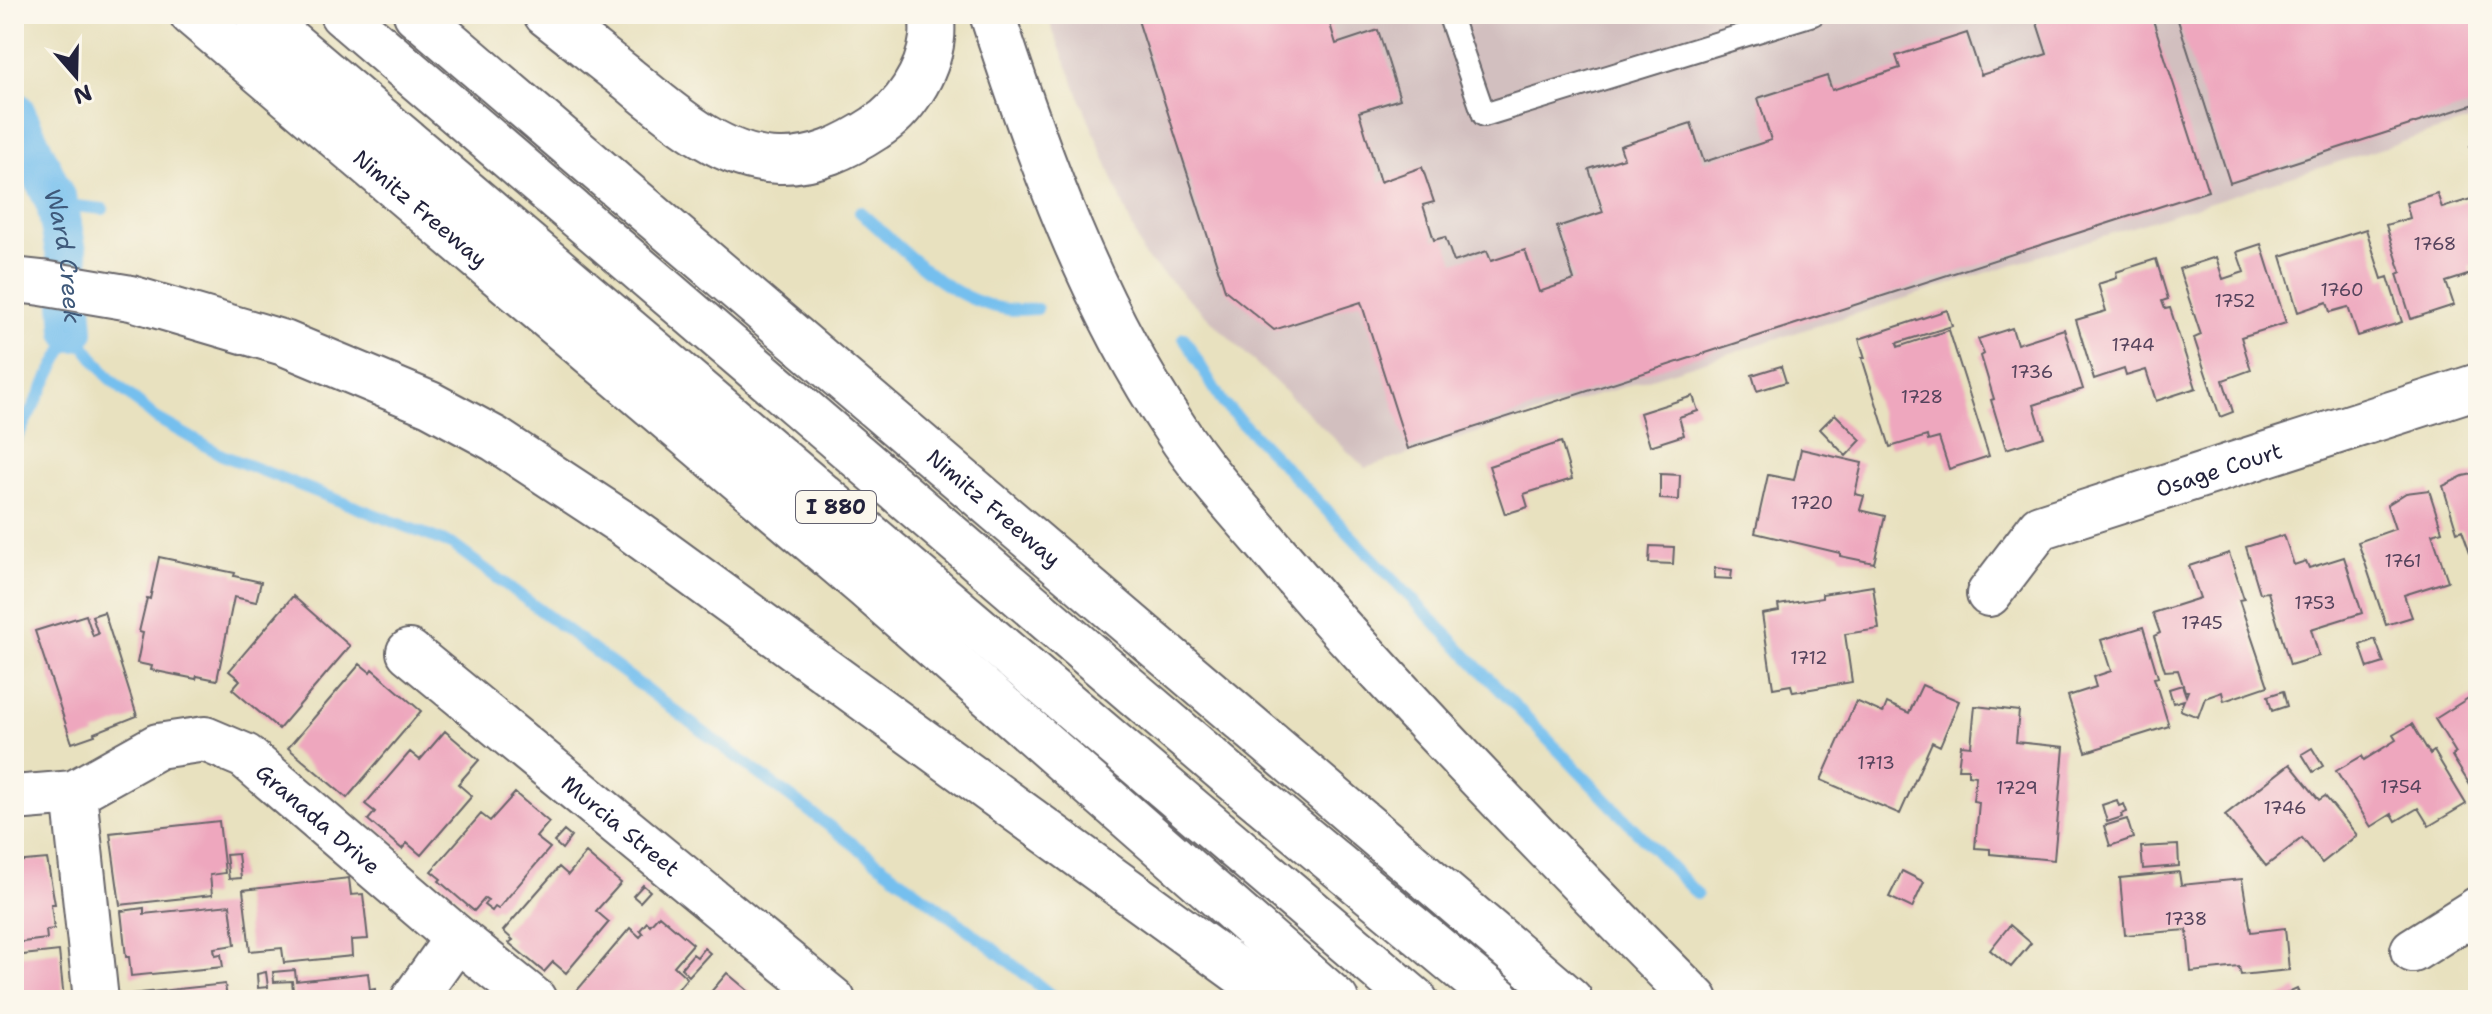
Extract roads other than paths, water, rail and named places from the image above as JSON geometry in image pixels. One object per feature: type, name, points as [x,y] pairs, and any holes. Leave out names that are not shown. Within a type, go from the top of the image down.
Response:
[{"type":"main road","name":"Nimitz Freeway","points":[[192,14],[866,587],[1336,1000]]},
{"type":"main road","name":"I 880","points":[[257,14],[1415,1000]]},
{"type":"main road","name":"I 880","points":[[342,14],[1223,769],[1499,1000]]},
{"type":"main road","name":"Nimitz Freeway","points":[[416,14],[1570,1000]]},
{"type":"main road","points":[[546,14],[681,120],[714,141],[745,155],[778,161],[814,158],[850,145],[881,125],[907,98],[925,67],[932,37],[932,14]]},
{"type":"main road","points":[[992,14],[1029,130],[1092,281],[1175,430],[1208,476],[1382,674],[1696,1000]]},
{"type":"main road","points":[[14,280],[131,298],[284,343],[430,404],[495,439],[624,524],[1278,1000]]},
{"type":"main road","name":"Osage Court","points":[[1989,594],[2040,527],[2478,386]]},
{"type":"main road","name":"Murcia Street","points":[[409,652],[833,1000]]},
{"type":"main road","name":"Granada Drive","points":[[74,793],[158,746],[205,739],[245,756],[534,1000]]},
{"type":"main road","points":[[14,798],[74,793],[96,1000]]},
{"type":"main road","points":[[2413,950],[2478,909]]},
{"type":"main road","points":[[413,1000],[457,938]]},
{"type":"lane","points":[[1449,14],[1484,115],[1813,14]]},
{"type":"waterway","name":"Ward Creek","points":[[14,112],[57,204],[68,262],[73,331]]},
{"type":"waterway","points":[[57,204],[103,209]]},
{"type":"waterway","points":[[860,212],[909,257],[964,295],[1006,309],[1037,309]]},
{"type":"waterway","points":[[14,443],[73,331],[109,378],[156,418],[222,455],[453,545],[991,947],[1057,1000]]},
{"type":"waterway","points":[[1184,338],[1223,403],[1697,894]]}]
